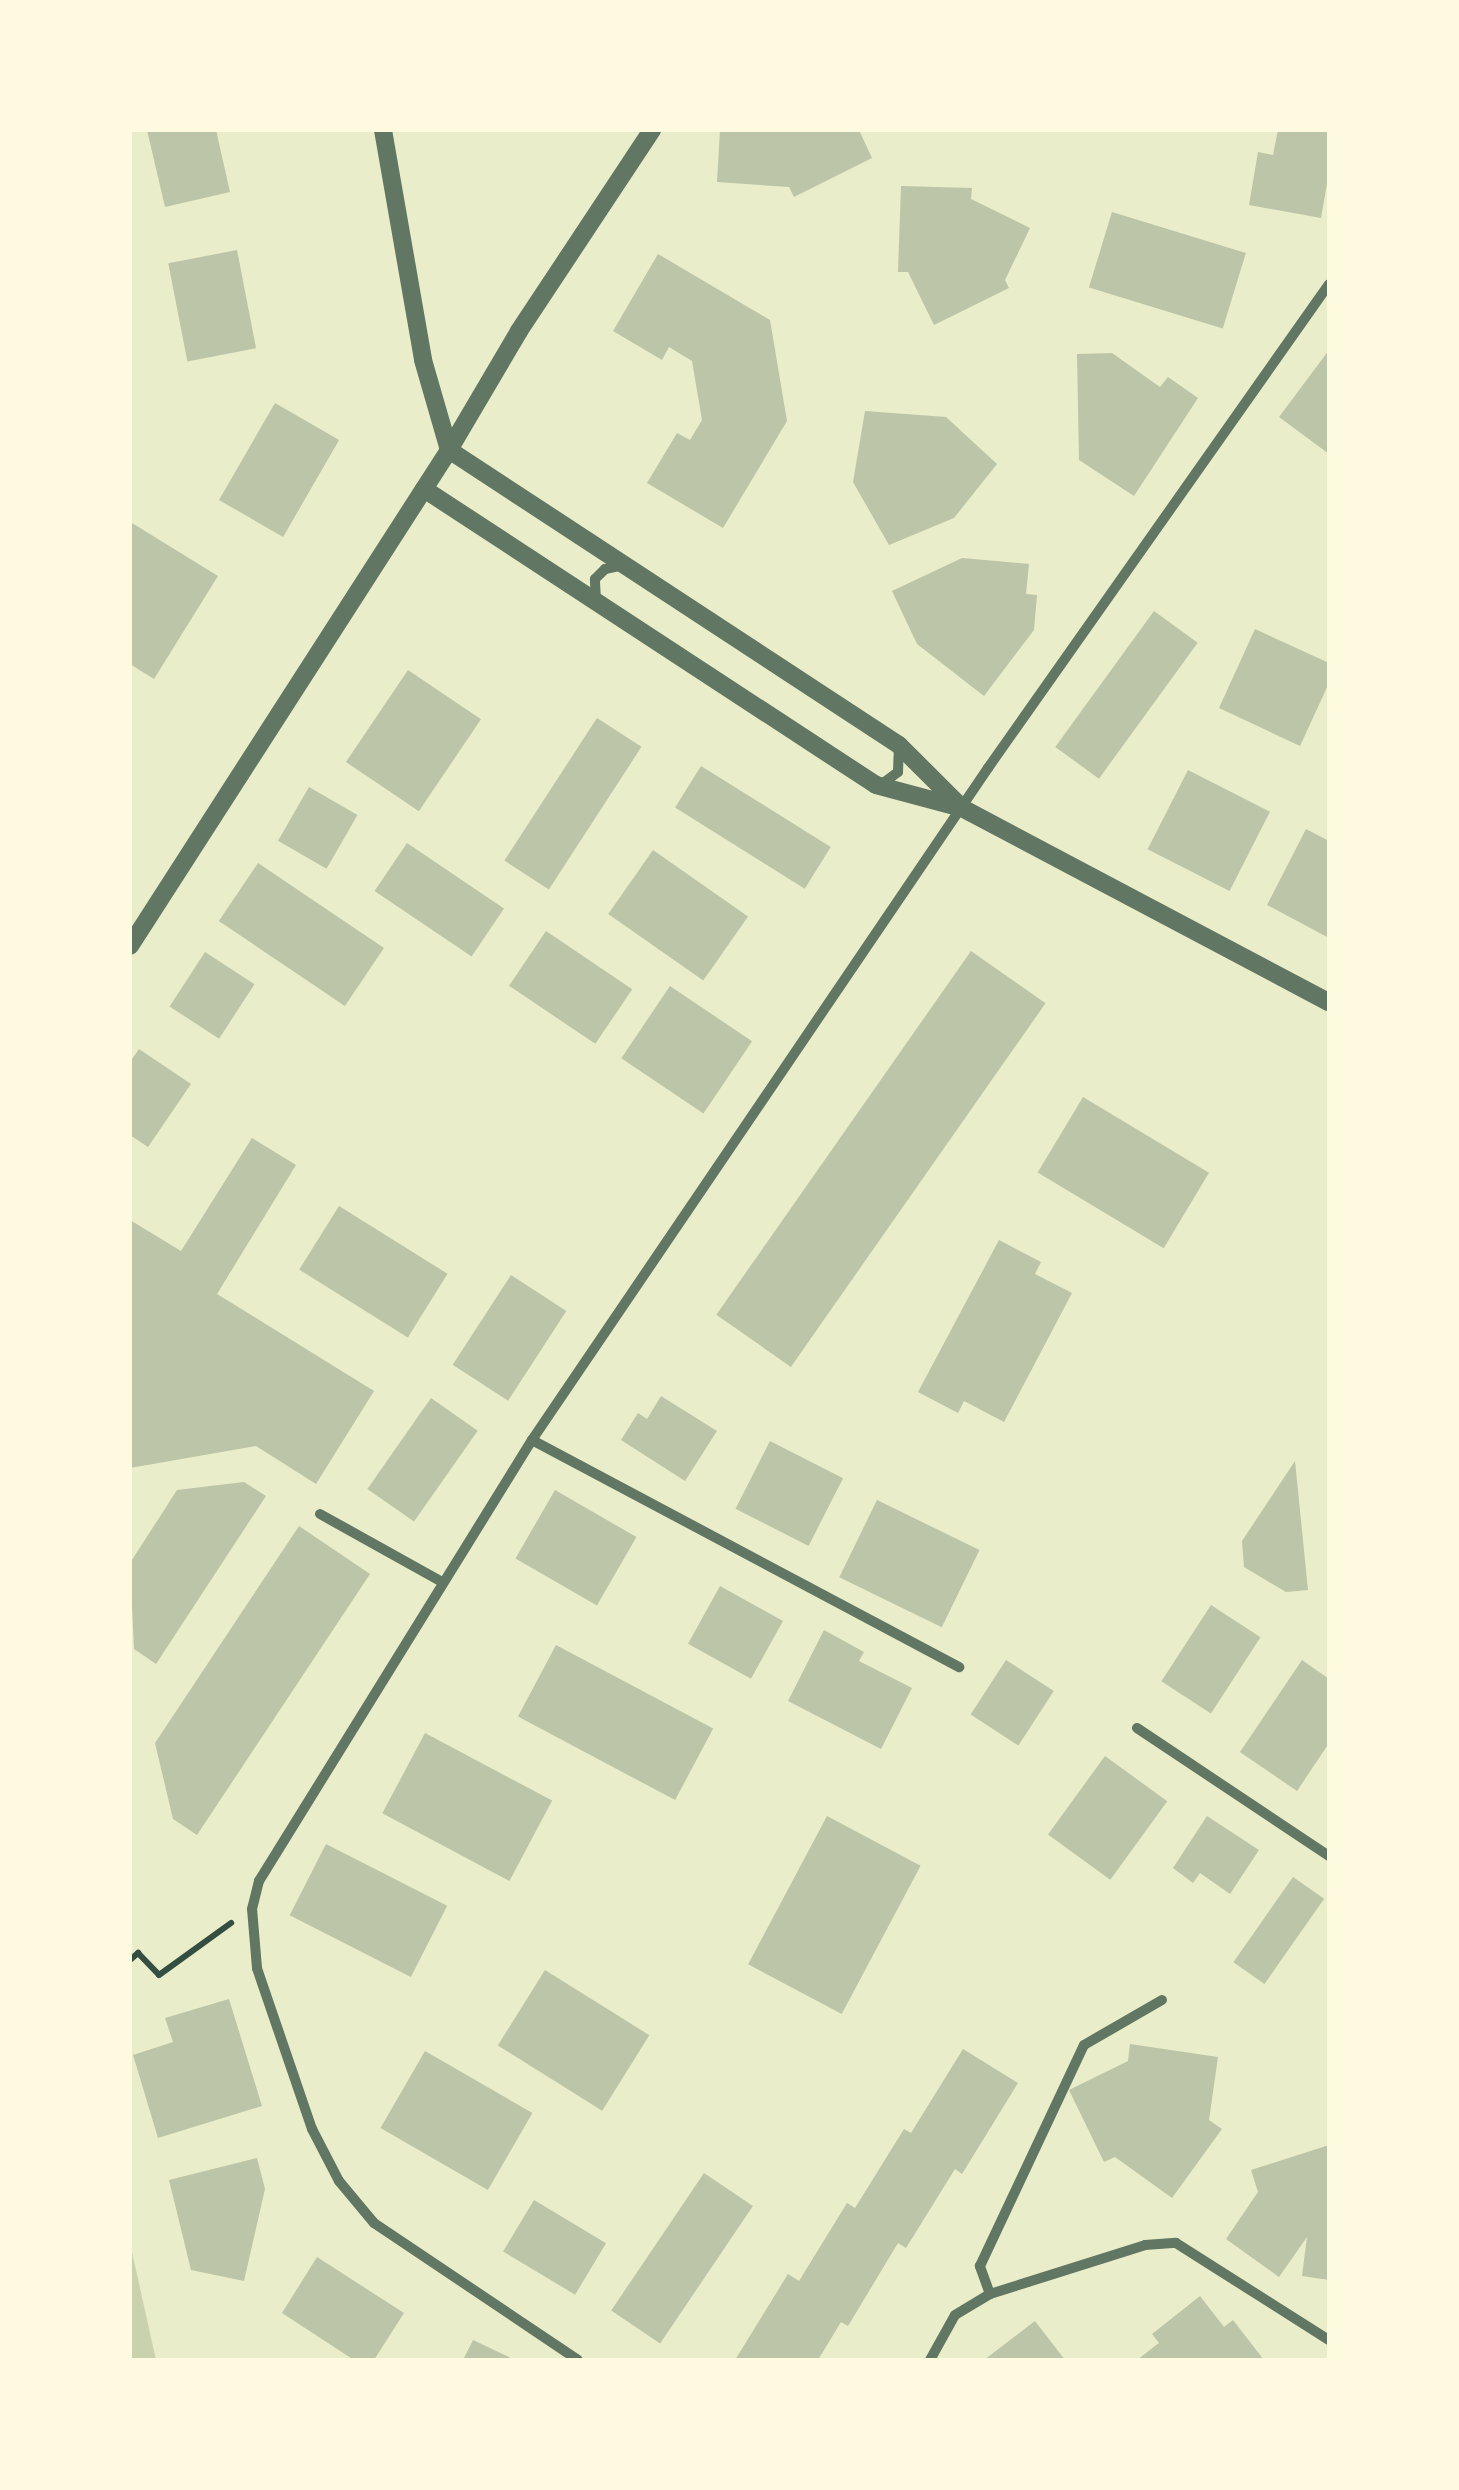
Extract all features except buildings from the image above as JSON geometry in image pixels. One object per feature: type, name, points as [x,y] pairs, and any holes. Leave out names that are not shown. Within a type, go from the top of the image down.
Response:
[{"type":"street","points":[[383,130],[424,360],[449,450],[899,746],[962,808]]},
{"type":"street","points":[[130,946],[424,490],[497,364],[652,130]]},
{"type":"street","points":[[578,2360],[374,2223],[323,2156],[262,1987],[253,1948],[252,1909],[263,1872],[532,1440],[962,808],[1329,284]]},
{"type":"street","points":[[424,490],[876,785],[962,808],[1329,1002]]},
{"type":"street","points":[[597,605],[596,579],[605,569],[622,566]]},
{"type":"street","points":[[876,785],[891,781],[898,772],[899,746]]},
{"type":"street","points":[[532,1440],[959,1667]]},
{"type":"street","points":[[320,1514],[442,1582]]},
{"type":"street","points":[[1137,1728],[1329,1856]]},
{"type":"street","points":[[990,2294],[980,2266],[1084,2045],[1162,2000]]},
{"type":"street","points":[[930,2360],[955,2316],[990,2294],[1144,2245],[1176,2243],[1329,2340]]},
{"type":"path","points":[[130,1960],[138,1954],[159,1975],[222,1929]]},
{"type":"green space","points":[[130,2243],[156,2360],[130,2360]]}]
